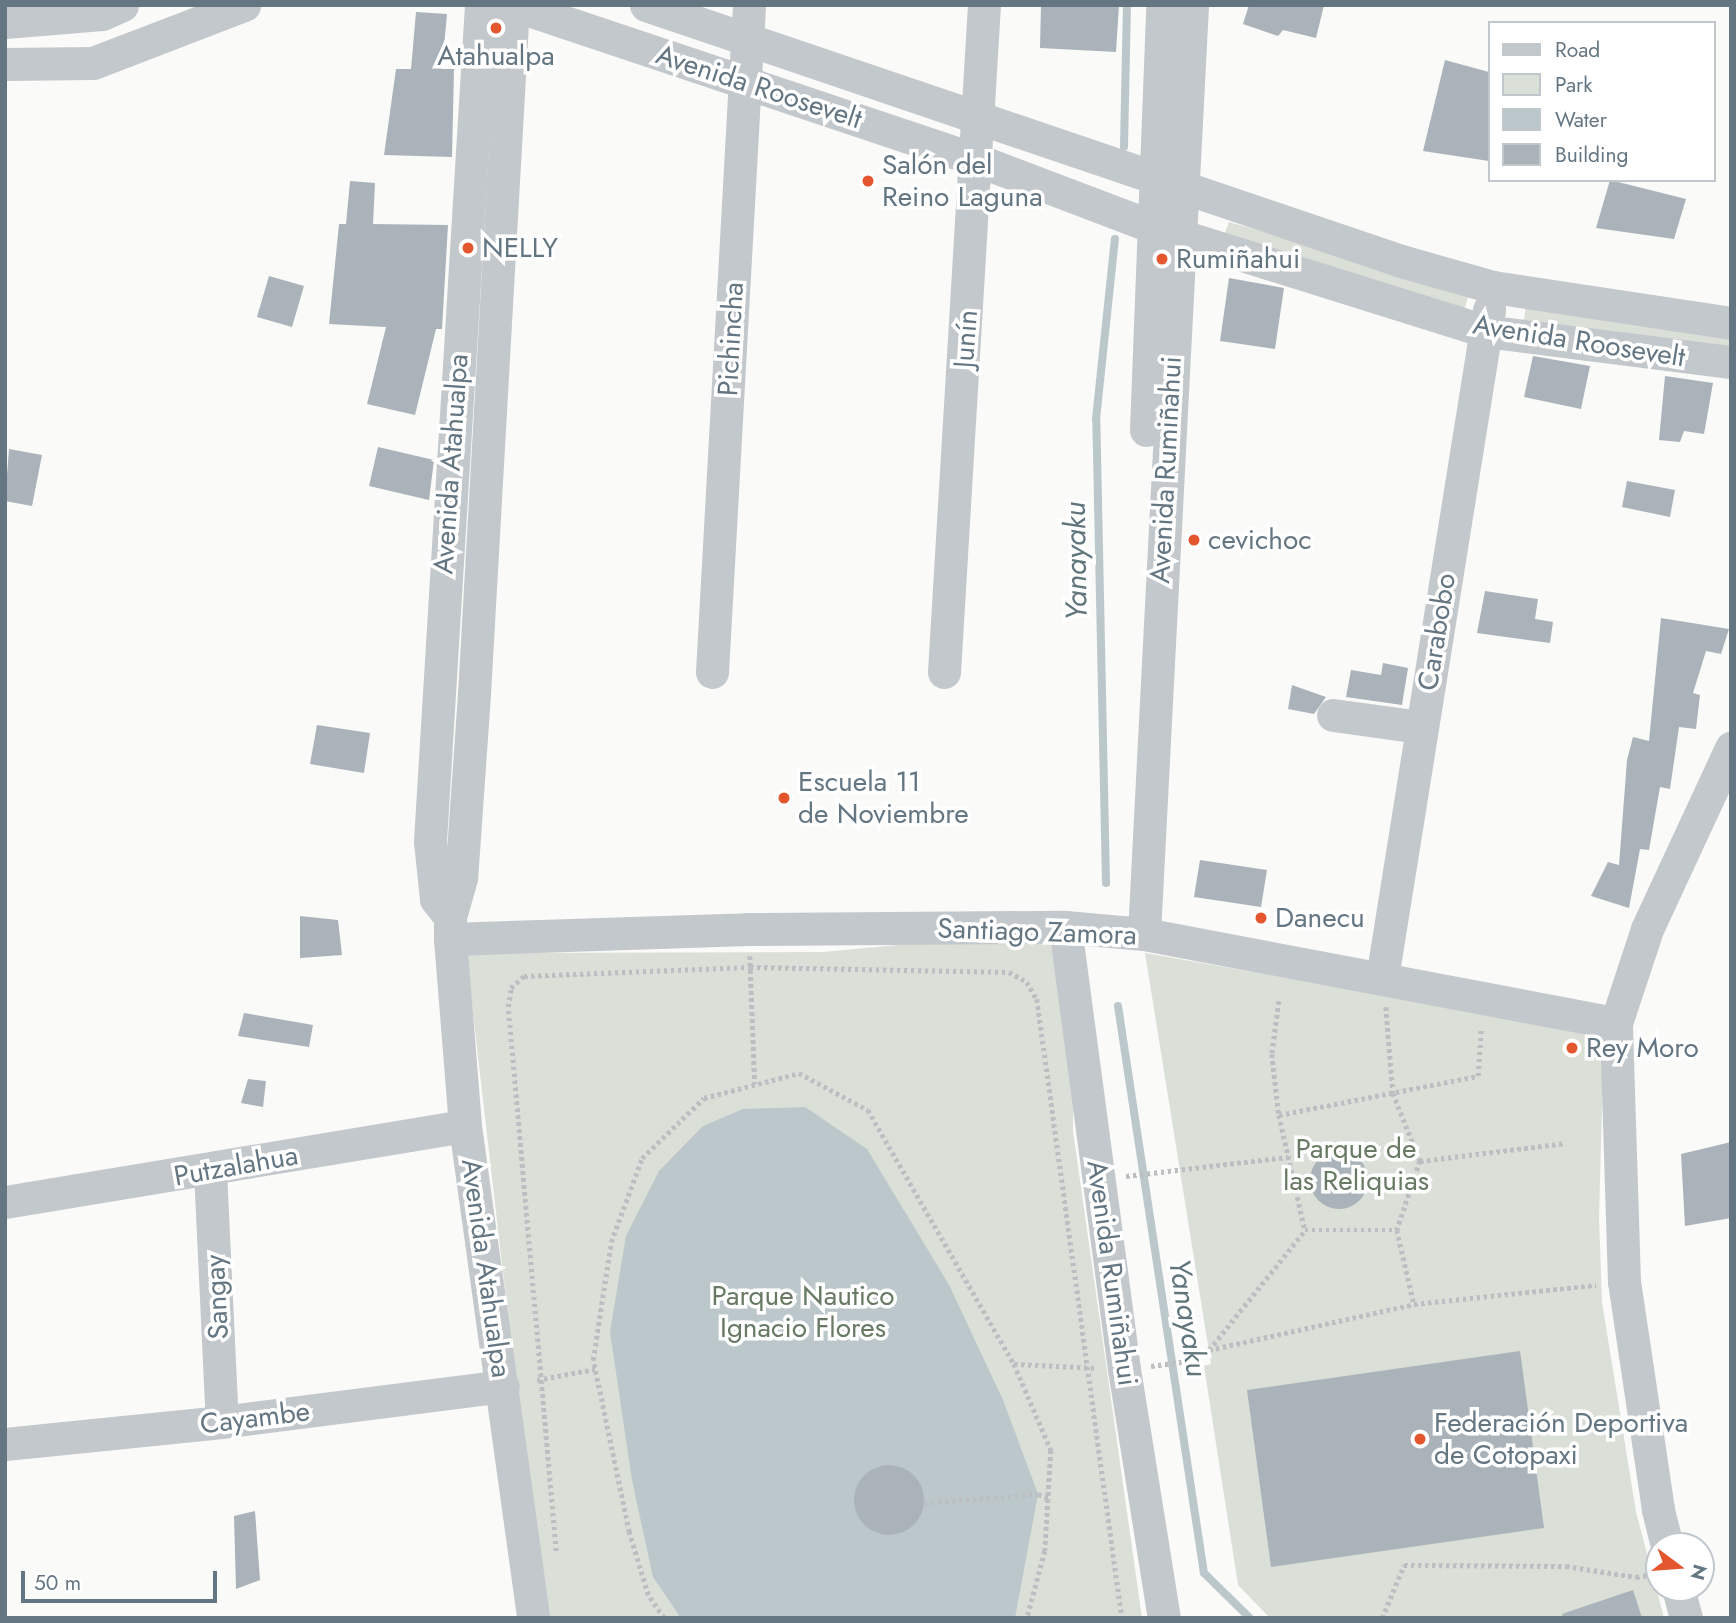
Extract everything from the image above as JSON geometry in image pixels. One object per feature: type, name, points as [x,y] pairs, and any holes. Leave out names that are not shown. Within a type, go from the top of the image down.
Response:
[{"type":"street","points":[[5,22],[69,11],[102,14],[122,5]]},
{"type":"street","points":[[5,64],[93,63],[244,5]]},
{"type":"street","name":"Avenida Atahualpa","points":[[450,928],[436,899],[430,841],[481,5]]},
{"type":"street","name":"Avenida Atahualpa","points":[[513,5],[474,694],[461,878],[450,928],[465,1126],[533,1618]]},
{"type":"street","name":"Avenida Roosevelt","points":[[513,5],[977,160],[1166,230],[1485,331],[1731,362]]},
{"type":"street","name":"Avenida Roosevelt","points":[[646,5],[978,120],[1167,181],[1267,219],[1493,287],[1731,323]]},
{"type":"street","name":"Pichincha","points":[[712,672],[749,5]]},
{"type":"street","name":"Junín","points":[[944,672],[977,160],[984,5]]},
{"type":"street","name":"Avenida Rumiñahui","points":[[1134,933],[1166,230],[1162,5]]},
{"type":"street","name":"Avenida Rumiñahui","points":[[1167,181],[1192,5]]},
{"type":"street","points":[[65,63],[69,11]]},
{"type":"street","points":[[1079,199],[1089,156]]},
{"type":"street","name":"Carabobo","points":[[1383,986],[1421,727],[1420,680],[1493,287]]},
{"type":"street","points":[[1333,715],[1421,727]]},
{"type":"street","points":[[1664,1532],[1624,1282],[1616,1023],[1647,929],[1731,748]]},
{"type":"street","name":"Santiago Zamora","points":[[450,928],[1069,928],[1134,933],[1383,986],[1616,1023]]},
{"type":"street","name":"Avenida Rumiñahui","points":[[1069,928],[1138,1368],[1164,1618]]},
{"type":"street","name":"Putzalahua","points":[[5,1202],[210,1171],[465,1126]]},
{"type":"street","name":"Sangay","points":[[210,1171],[222,1422]]},
{"type":"street","name":"Cayambe","points":[[5,1444],[222,1422],[503,1386]]},
{"type":"path","points":[[748,929],[755,1084]]},
{"type":"path","points":[[558,1565],[538,1379],[508,1007],[511,988],[524,976],[750,967],[1009,972],[1027,982],[1037,999],[1122,1618]]},
{"type":"path","points":[[1383,986],[1393,1093],[1420,1161],[1397,1230],[1414,1304]]},
{"type":"path","points":[[1279,1001],[1272,1054],[1279,1115],[1305,1230]]},
{"type":"path","points":[[1279,1115],[1478,1076],[1481,1024]]},
{"type":"path","points":[[664,1618],[648,1595],[625,1521],[595,1369],[611,1242],[642,1158],[704,1098],[799,1073],[868,1110],[1014,1363],[1051,1450],[1051,1499],[1045,1551],[1027,1618]]},
{"type":"path","points":[[1420,1161],[1566,1143]]},
{"type":"path","points":[[1121,1176],[1289,1157]]},
{"type":"path","points":[[1305,1230],[1209,1350],[1414,1304],[1624,1282]]},
{"type":"path","points":[[1305,1230],[1397,1230]]},
{"type":"path","points":[[1014,1363],[1138,1368],[1196,1360]]},
{"type":"path","points":[[503,1386],[595,1369]]},
{"type":"path","points":[[924,1503],[1038,1494],[1051,1499]]},
{"type":"path","points":[[1382,1618],[1404,1565],[1566,1566],[1636,1577],[1645,1575]]},
{"type":"green space","points":[[1229,222],[1470,290],[1463,314],[1223,239]]},
{"type":"green space","points":[[1526,305],[1731,339],[1731,355],[1524,320]]},
{"type":"green space","name":"Parque Nautico Ignacio Flores","points":[[1074,928],[1073,1131],[1142,1618],[543,1618],[466,953],[824,952]]},
{"type":"green space","name":"Parque de las Reliquias","points":[[1145,953],[1604,1033],[1599,1217],[1602,1302],[1636,1512],[1645,1546],[1645,1602],[1660,1602],[1664,1618],[1270,1618],[1238,1585],[1204,1366],[1211,1364]]},
{"type":"water","name":"Parque Nautico Ignacio Flores","points":[[805,1107],[867,1149],[949,1285],[1003,1400],[1038,1494],[1015,1618],[681,1618],[653,1577],[632,1480],[610,1332],[626,1236],[659,1171],[703,1126],[743,1109]]},
{"type":"building","points":[[1041,5],[1119,5],[1116,52],[1040,48]]},
{"type":"building","points":[[1249,5],[1324,5],[1316,38],[1283,30],[1278,36],[1243,24]]},
{"type":"building","points":[[416,12],[447,14],[442,69],[454,69],[452,157],[384,155],[396,69],[411,69]]},
{"type":"building","points":[[1445,60],[1488,72],[1488,161],[1423,151]]},
{"type":"building","points":[[350,181],[375,183],[373,224],[448,225],[442,329],[436,329],[415,415],[367,404],[386,327],[329,324],[339,224],[346,224]]},
{"type":"building","points":[[1609,182],[1686,199],[1674,239],[1596,228]]},
{"type":"building","points":[[269,276],[304,286],[292,327],[257,317]]},
{"type":"building","points":[[1229,278],[1284,288],[1275,349],[1220,341]]},
{"type":"building","points":[[1533,356],[1590,366],[1581,409],[1524,397]]},
{"type":"building","points":[[1665,376],[1713,383],[1704,434],[1684,431],[1680,442],[1659,440]]},
{"type":"building","points":[[378,447],[434,460],[429,500],[369,486]]},
{"type":"building","points":[[9,449],[42,455],[32,506],[5,501]]},
{"type":"building","points":[[1627,481],[1675,490],[1670,517],[1622,507]]},
{"type":"building","points":[[1485,591],[1538,599],[1535,619],[1553,622],[1550,643],[1477,633]]},
{"type":"building","points":[[1661,618],[1729,629],[1721,654],[1706,651],[1693,693],[1700,695],[1696,729],[1679,727],[1670,789],[1660,787],[1649,850],[1640,849],[1629,908],[1591,896],[1608,862],[1619,865],[1627,760],[1633,737],[1649,741]]},
{"type":"building","points":[[1383,663],[1408,668],[1402,705],[1346,697],[1351,670],[1381,675]]},
{"type":"building","points":[[1292,685],[1326,697],[1314,714],[1288,709]]},
{"type":"building","points":[[317,725],[370,733],[364,773],[310,764]]},
{"type":"building","points":[[1200,860],[1267,870],[1261,907],[1194,897]]},
{"type":"building","points":[[300,916],[338,920],[342,955],[300,958]]},
{"type":"building","points":[[244,1013],[313,1025],[309,1047],[238,1036]]},
{"type":"building","points":[[248,1079],[266,1081],[263,1107],[241,1103]]},
{"type":"building","points":[[1731,1142],[1731,1218],[1685,1226],[1681,1154]]},
{"type":"building","points":[[1339,1151],[1350,1153],[1363,1164],[1368,1180],[1366,1191],[1355,1204],[1339,1209],[1328,1207],[1315,1196],[1310,1180],[1312,1169],[1323,1156]]},
{"type":"building","points":[[1520,1351],[1544,1528],[1271,1567],[1247,1390]]},
{"type":"building","points":[[889,1465],[914,1475],[924,1500],[914,1525],[889,1535],[864,1525],[854,1500],[864,1475]]},
{"type":"building","points":[[255,1511],[260,1580],[236,1589],[234,1516]]},
{"type":"building","points":[[1633,1590],[1642,1618],[1563,1618],[1562,1614]]},
{"type":"waterway","name":"Yanayaku","points":[[1124,147],[1127,5]]},
{"type":"waterway","name":"Yanayaku","points":[[1106,883],[1096,419],[1115,239]]},
{"type":"waterway","name":"Yanayaku","points":[[1118,1006],[1204,1573],[1250,1618]]},
{"type":"place","name":"Atahualpa","points":[[496,28]]},
{"type":"place","name":"Salón del Reino Laguna","points":[[868,181]]},
{"type":"place","name":"NELLY","points":[[468,248]]},
{"type":"place","name":"Rumiñahui","points":[[1162,259]]},
{"type":"place","name":"cevichoc","points":[[1194,540]]},
{"type":"place","name":"Escuela 11 de Noviembre","points":[[784,798]]},
{"type":"place","name":"Danecu","points":[[1261,918]]},
{"type":"place","name":"Rey Moro","points":[[1572,1048]]},
{"type":"place","name":"Federación Deportiva de Cotopaxi","points":[[1420,1439]]}]
